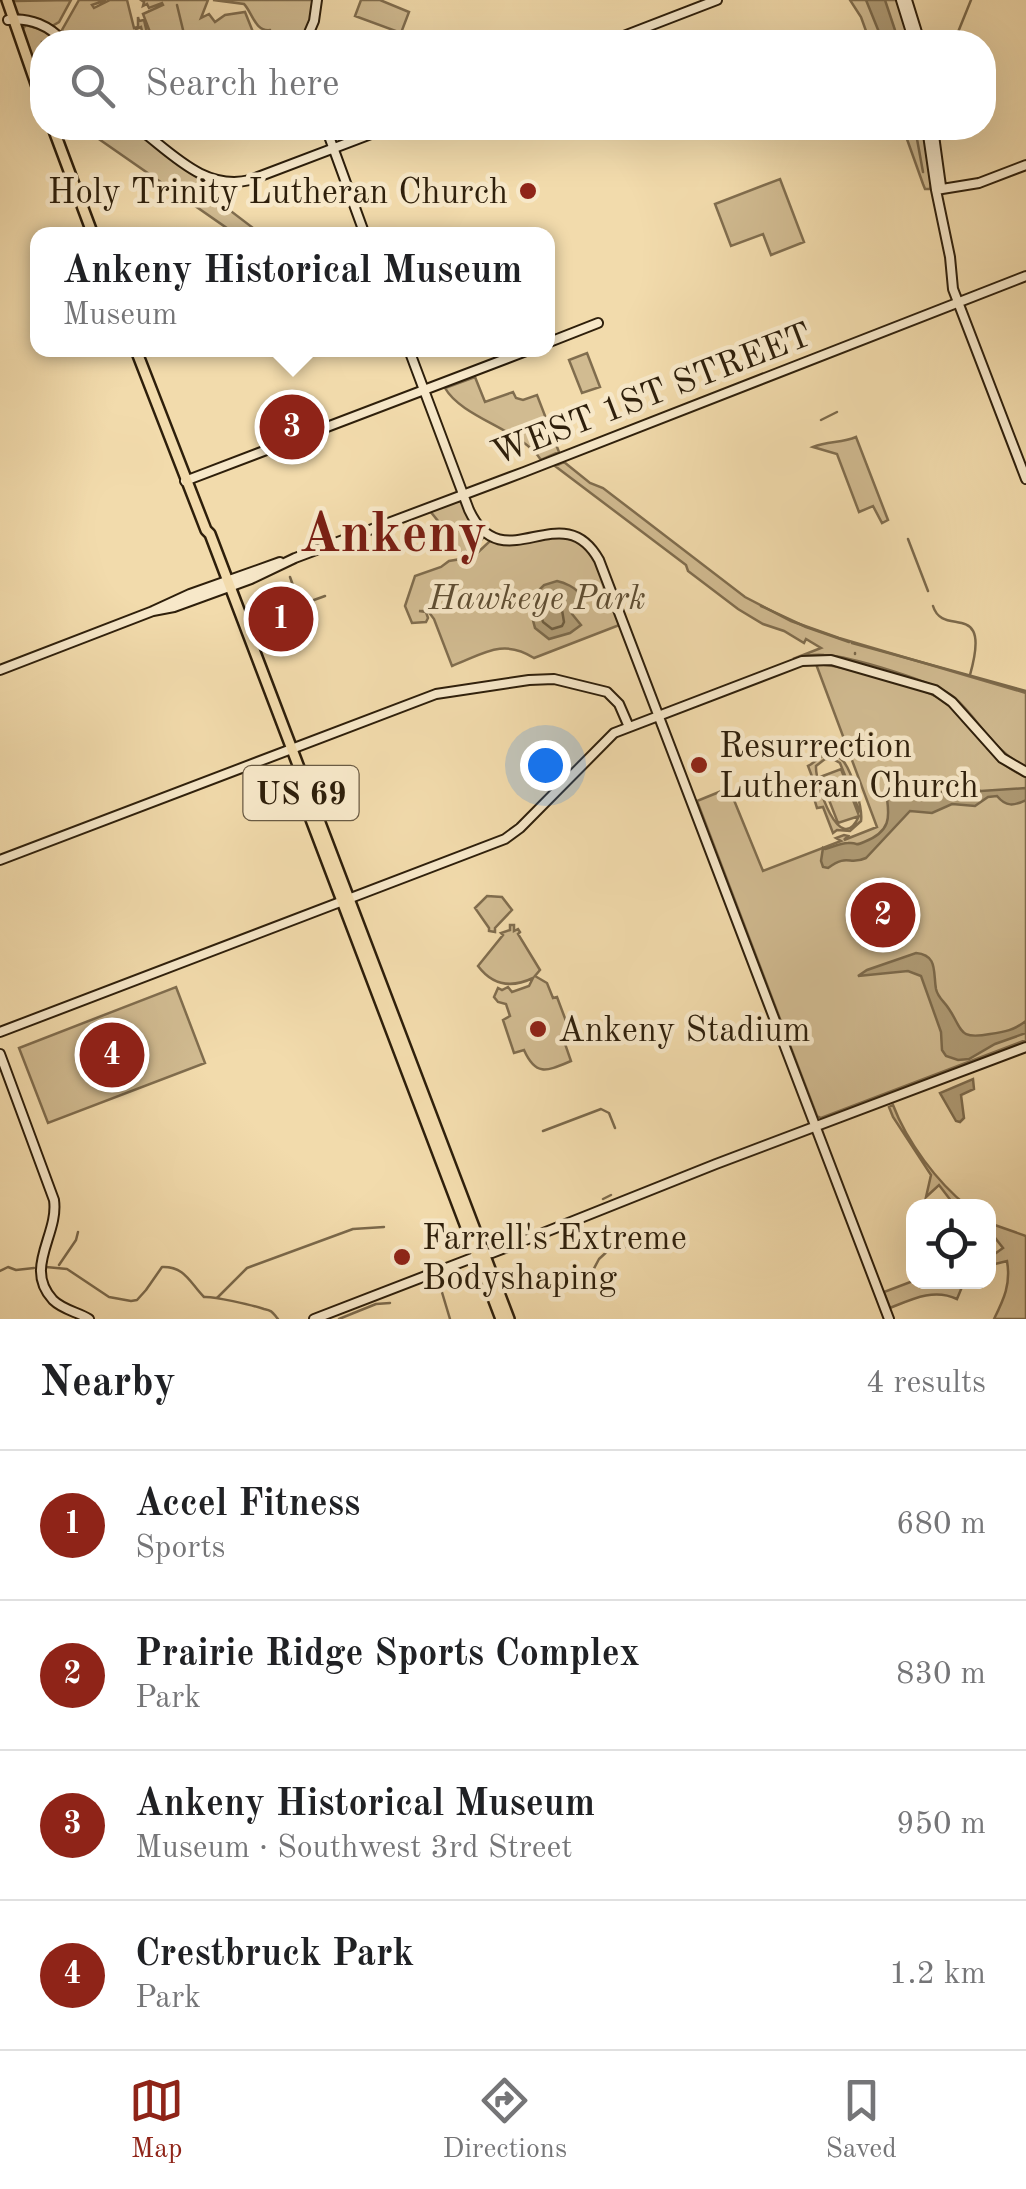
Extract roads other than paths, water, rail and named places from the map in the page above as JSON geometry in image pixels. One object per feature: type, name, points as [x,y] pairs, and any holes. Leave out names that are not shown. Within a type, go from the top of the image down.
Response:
[{"type":"main road","points":[[4,0],[30,68]]},
{"type":"main road","points":[[57,140],[90,227]]},
{"type":"main road","name":"US 69","points":[[139,357],[210,534],[505,1319]]},
{"type":"street","points":[[310,30],[317,0]]},
{"type":"street","points":[[639,30],[718,0]]},
{"type":"street","points":[[904,0],[913,30]]},
{"type":"street","points":[[11,20],[50,30]]},
{"type":"street","points":[[154,140],[202,175],[224,183],[250,180],[355,140]]},
{"type":"street","points":[[330,140],[363,227]]},
{"type":"street","points":[[932,140],[953,289],[1026,479]]},
{"type":"street","points":[[938,190],[979,183],[1026,165]]},
{"type":"street","name":"WEST 1ST STREET","points":[[0,670],[1026,276]]},
{"type":"street","points":[[555,340],[598,323]]},
{"type":"street","points":[[412,357],[474,521],[482,530],[509,542],[556,532],[574,535],[589,545],[599,560],[888,1319]]},
{"type":"street","points":[[186,481],[511,357]]},
{"type":"street","points":[[0,1032],[512,835],[607,738],[795,664],[831,660],[940,693],[1002,758],[1026,772]]},
{"type":"street","points":[[0,860],[436,694],[540,678],[569,682],[613,696],[629,727]]},
{"type":"street","points":[[314,1319],[1026,1047]]},
{"type":"street","points":[[0,1054],[54,1200],[55,1217],[40,1262],[42,1278],[56,1303],[89,1319]]},
{"type":"water","points":[[866,0],[885,0],[895,30],[878,30]]},
{"type":"water","points":[[557,581],[578,592],[572,614],[581,625],[549,639],[535,628],[528,601],[544,585]]},
{"type":"water","points":[[892,775],[900,775],[918,792],[932,796],[960,785],[981,791],[1026,788],[1026,800],[1010,804],[997,796],[975,806],[952,804],[932,813],[910,811],[866,858],[823,867],[823,848],[861,843],[885,827],[887,782]]},
{"type":"water","points":[[916,953],[931,961],[937,992],[963,1032],[972,1036],[995,1033],[1026,1021],[1026,1033],[969,1059],[946,1056],[921,976],[908,971],[858,976]]},
{"type":"water","points":[[973,1079],[974,1089],[961,1095],[964,1118],[956,1121],[940,1093]]},
{"type":"waterway","points":[[959,30],[971,0]]},
{"type":"waterway","points":[[177,5],[183,30]]},
{"type":"waterway","points":[[917,140],[923,172]]},
{"type":"waterway","points":[[821,420],[837,412]]},
{"type":"waterway","points":[[908,539],[928,591]]},
{"type":"waterway","points":[[290,577],[300,605],[325,596]]},
{"type":"waterway","points":[[761,606],[849,642]]},
{"type":"waterway","points":[[933,606],[946,620],[971,628],[975,651],[970,675]]},
{"type":"waterway","points":[[852,643],[1026,691]]},
{"type":"waterway","points":[[543,1131],[601,1109],[609,1113],[615,1128]]},
{"type":"waterway","points":[[603,1199],[611,1195]]},
{"type":"waterway","points":[[217,1298],[247,1268],[353,1229],[384,1227]]},
{"type":"waterway","points":[[59,1265],[78,1232]]},
{"type":"waterway","points":[[590,1276],[599,1259],[612,1247],[629,1247]]},
{"type":"waterway","points":[[0,1271],[8,1267],[34,1268]]},
{"type":"waterway","points":[[46,1267],[67,1269],[109,1297],[131,1301],[137,1300],[162,1267],[170,1267],[186,1276],[204,1297],[267,1310],[278,1319]]},
{"type":"waterway","points":[[441,1289],[450,1319]]},
{"type":"waterway","points":[[339,1319],[376,1304],[390,1303]]},
{"type":"place","name":"Holy Trinity Lutheran Church","points":[[528,191]]},
{"type":"place","name":"Ankeny Historical Museum","points":[[292,427]]},
{"type":"place","name":"Accel Fitness","points":[[281,619]]},
{"type":"place","name":"Resurrection Lutheran Church","points":[[699,765]]},
{"type":"place","name":"Prairie Ridge Sports Complex","points":[[883,915]]},
{"type":"place","name":"Ankeny Stadium","points":[[538,1029]]},
{"type":"place","name":"Crestbruck Park","points":[[112,1055]]},
{"type":"place","name":"Farrell's Extreme Bodyshaping","points":[[402,1257]]},
{"type":"district","name":"Ankeny","points":[[393,532]]},
{"type":"park label","name":"Hawkeye Park","points":[[537,597]]}]
